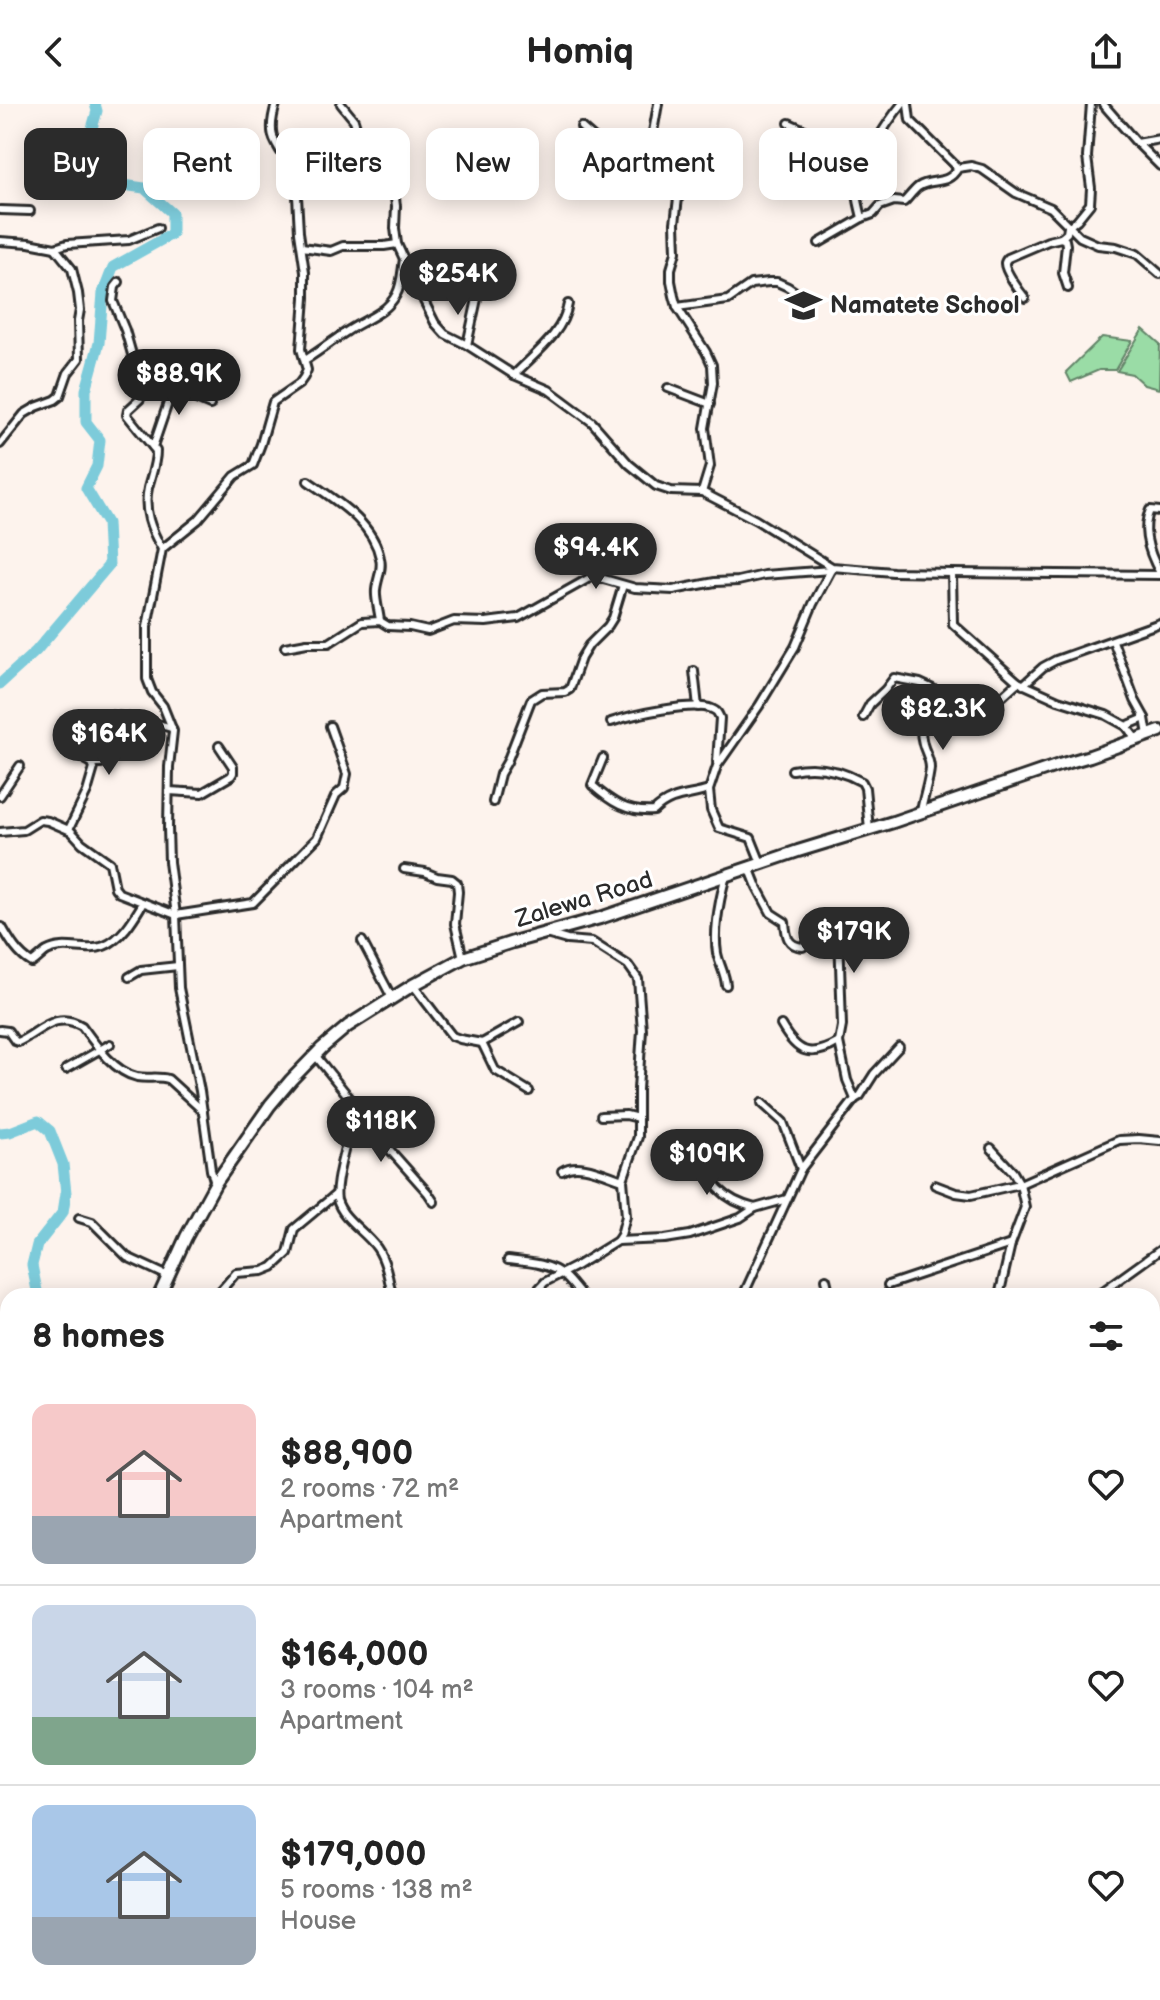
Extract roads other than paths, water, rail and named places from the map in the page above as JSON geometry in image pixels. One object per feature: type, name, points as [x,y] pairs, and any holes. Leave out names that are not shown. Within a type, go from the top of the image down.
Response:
[{"type":"highway","name":"Zalewa Road","points":[[163,1288],[215,1184],[270,1105],[315,1055],[348,1026],[413,985],[463,958],[600,918],[1156,735]]},
{"type":"street","points":[[162,549],[198,520],[235,476],[253,465],[270,407],[302,381],[307,370],[301,349],[305,290],[296,178],[271,132],[276,104]]},
{"type":"street","points":[[341,104],[354,120],[374,168],[395,198],[397,244],[416,273],[424,301],[435,323],[445,334],[514,375],[549,390],[592,422],[629,464],[656,486],[671,491],[702,492],[756,520],[832,568]]},
{"type":"street","points":[[654,128],[658,104]]},
{"type":"street","points":[[888,128],[905,104]]},
{"type":"street","points":[[905,104],[910,120],[958,168]]},
{"type":"street","points":[[1025,298],[1006,268],[1006,259],[1061,238],[1086,209],[1092,197],[1087,157],[1091,104]]},
{"type":"street","points":[[1103,104],[1160,166]]},
{"type":"street","points":[[789,123],[800,128]]},
{"type":"street","points":[[1137,143],[1160,139]]},
{"type":"street","points":[[958,168],[971,166],[982,169],[1016,193],[1051,208],[1080,237],[1137,254],[1160,274]]},
{"type":"street","points":[[819,243],[873,214],[880,206],[889,202],[903,203],[919,186],[952,178],[958,168]]},
{"type":"street","points":[[678,200],[676,252],[671,281],[677,307],[712,365],[713,379],[705,428],[710,466],[702,492]]},
{"type":"street","points":[[859,200],[862,218]]},
{"type":"street","points":[[0,210],[30,211]]},
{"type":"street","points":[[0,241],[55,248],[67,244],[129,240],[158,228]]},
{"type":"street","points":[[1061,238],[1066,245],[1063,273],[1068,288]]},
{"type":"street","points":[[302,247],[331,251],[343,246],[397,244]]},
{"type":"street","points":[[0,444],[24,414],[60,396],[68,373],[79,359],[80,310],[76,285],[72,269],[55,248]]},
{"type":"street","points":[[305,360],[377,315],[390,303],[399,289],[404,259]]},
{"type":"street","points":[[119,282],[113,301],[133,358],[146,379],[140,399],[127,415],[156,455],[146,506],[153,532],[162,549],[147,627],[147,679],[172,728],[168,771],[169,862],[176,915],[180,998],[215,1184]]},
{"type":"street","points":[[677,307],[728,300],[751,284],[769,282],[788,287],[802,301]]},
{"type":"street","points":[[467,345],[478,294]]},
{"type":"street","points":[[514,375],[556,331],[566,317],[568,304]]},
{"type":"street","points":[[668,388],[710,404]]},
{"type":"street","points":[[153,447],[172,391],[210,405]]},
{"type":"street","points":[[308,481],[341,504],[372,538],[381,560],[375,591],[380,621]]},
{"type":"street","points":[[285,647],[329,643],[358,624],[380,621],[388,626],[428,631],[454,621],[509,620],[526,615],[593,576],[643,589],[678,590],[715,582],[832,568],[893,572],[1160,574],[1149,552],[1147,519],[1150,510],[1160,511]]},
{"type":"street","points":[[717,766],[795,647],[832,568]]},
{"type":"street","points":[[952,573],[953,624],[1021,684],[1106,715],[1126,726],[1137,740]]},
{"type":"street","points":[[493,802],[500,774],[531,700],[542,693],[570,689],[581,658],[613,618],[623,585]]},
{"type":"street","points":[[987,723],[997,701],[1043,667],[1160,623]]},
{"type":"street","points":[[1113,641],[1130,687],[1156,735]]},
{"type":"street","points":[[694,671],[698,707]]},
{"type":"street","points":[[863,717],[870,704],[894,678],[933,689],[920,722],[922,741],[930,763],[921,812]]},
{"type":"street","points":[[630,705],[635,715]]},
{"type":"street","points":[[611,722],[635,715],[698,707],[710,708],[718,713],[717,766],[709,790],[711,810],[719,828],[751,838],[761,863]]},
{"type":"street","points":[[106,715],[172,728]]},
{"type":"street","points":[[1126,726],[1145,718]]},
{"type":"street","points":[[64,748],[92,763],[101,763],[118,748],[132,719]]},
{"type":"street","points":[[0,832],[24,830],[40,820],[69,829],[82,843],[110,863],[119,893],[176,915],[253,903],[317,838],[336,795],[344,788],[347,774],[330,726]]},
{"type":"street","points":[[169,791],[202,793],[231,776],[233,767],[219,746]]},
{"type":"street","points":[[603,758],[592,785],[626,809],[654,811],[665,801],[709,790]]},
{"type":"street","points":[[69,829],[94,775],[92,763]]},
{"type":"street","points":[[0,796],[20,766]]},
{"type":"street","points":[[792,770],[807,767],[832,770],[862,782],[866,792],[869,829]]},
{"type":"street","points":[[749,867],[771,913],[785,922],[791,943],[803,947],[826,923],[833,925],[840,937],[842,1026],[839,1042],[847,1080],[855,1099]]},
{"type":"street","points":[[404,869],[452,879],[457,883],[455,924],[463,958]]},
{"type":"street","points":[[726,875],[715,938],[726,985]]},
{"type":"street","points":[[2,927],[14,947],[32,963],[52,949],[107,945],[132,921],[143,903]]},
{"type":"street","points":[[539,1288],[617,1241],[621,1235],[626,1216],[623,1180],[637,1145],[642,1030],[638,979],[628,965],[592,942],[546,934]]},
{"type":"street","points":[[362,941],[392,998]]},
{"type":"street","points":[[129,977],[141,970],[178,966]]},
{"type":"street","points":[[413,985],[452,1036],[460,1039],[482,1043],[519,1022]]},
{"type":"street","points":[[0,1030],[7,1030],[18,1042],[44,1026],[71,1021],[82,1026],[101,1051],[128,1074],[168,1079],[203,1111]]},
{"type":"street","points":[[781,1025],[797,1048],[815,1052],[839,1042]]},
{"type":"street","points":[[482,1043],[495,1070],[529,1091]]},
{"type":"street","points":[[66,1069],[110,1044]]},
{"type":"street","points":[[747,1288],[801,1169],[874,1074],[899,1047]]},
{"type":"street","points":[[315,1055],[374,1132],[434,1202]]},
{"type":"street","points":[[762,1103],[782,1120],[801,1169]]},
{"type":"street","points":[[357,1107],[336,1194],[342,1210],[379,1251],[390,1288]]},
{"type":"street","points":[[601,1116],[638,1118]]},
{"type":"street","points":[[935,1185],[971,1195],[1020,1184],[1119,1140],[1160,1141]]},
{"type":"street","points":[[991,1148],[1020,1184],[1025,1207],[1011,1244],[1001,1288]]},
{"type":"street","points":[[705,1150],[709,1174],[722,1193],[755,1208]]},
{"type":"street","points":[[562,1171],[580,1167],[623,1180]]},
{"type":"street","points":[[223,1288],[236,1273],[273,1267],[288,1253],[294,1229],[336,1194]]},
{"type":"street","points":[[617,1241],[690,1235],[740,1218],[755,1208],[787,1199]]},
{"type":"street","points":[[79,1218],[97,1226],[127,1257],[168,1277]]},
{"type":"street","points":[[888,1285],[1011,1244]]},
{"type":"street","points":[[1107,1288],[1160,1250]]},
{"type":"street","points":[[508,1260],[539,1264],[562,1274],[575,1288]]},
{"type":"street","points":[[826,1279],[828,1288]]},
{"type":"waterway","points":[[0,684],[36,651],[109,565],[107,523],[86,488],[97,466],[100,440],[86,422],[86,390],[99,343],[103,293],[113,267],[172,234],[172,213],[144,188],[96,181],[81,166],[97,111],[95,104]]},
{"type":"waterway","points":[[0,1133],[38,1121],[50,1131],[63,1164],[66,1193],[63,1212],[37,1245],[32,1265],[36,1288]]},
{"type":"place","name":"Namatete School","points":[[804,305]]}]
